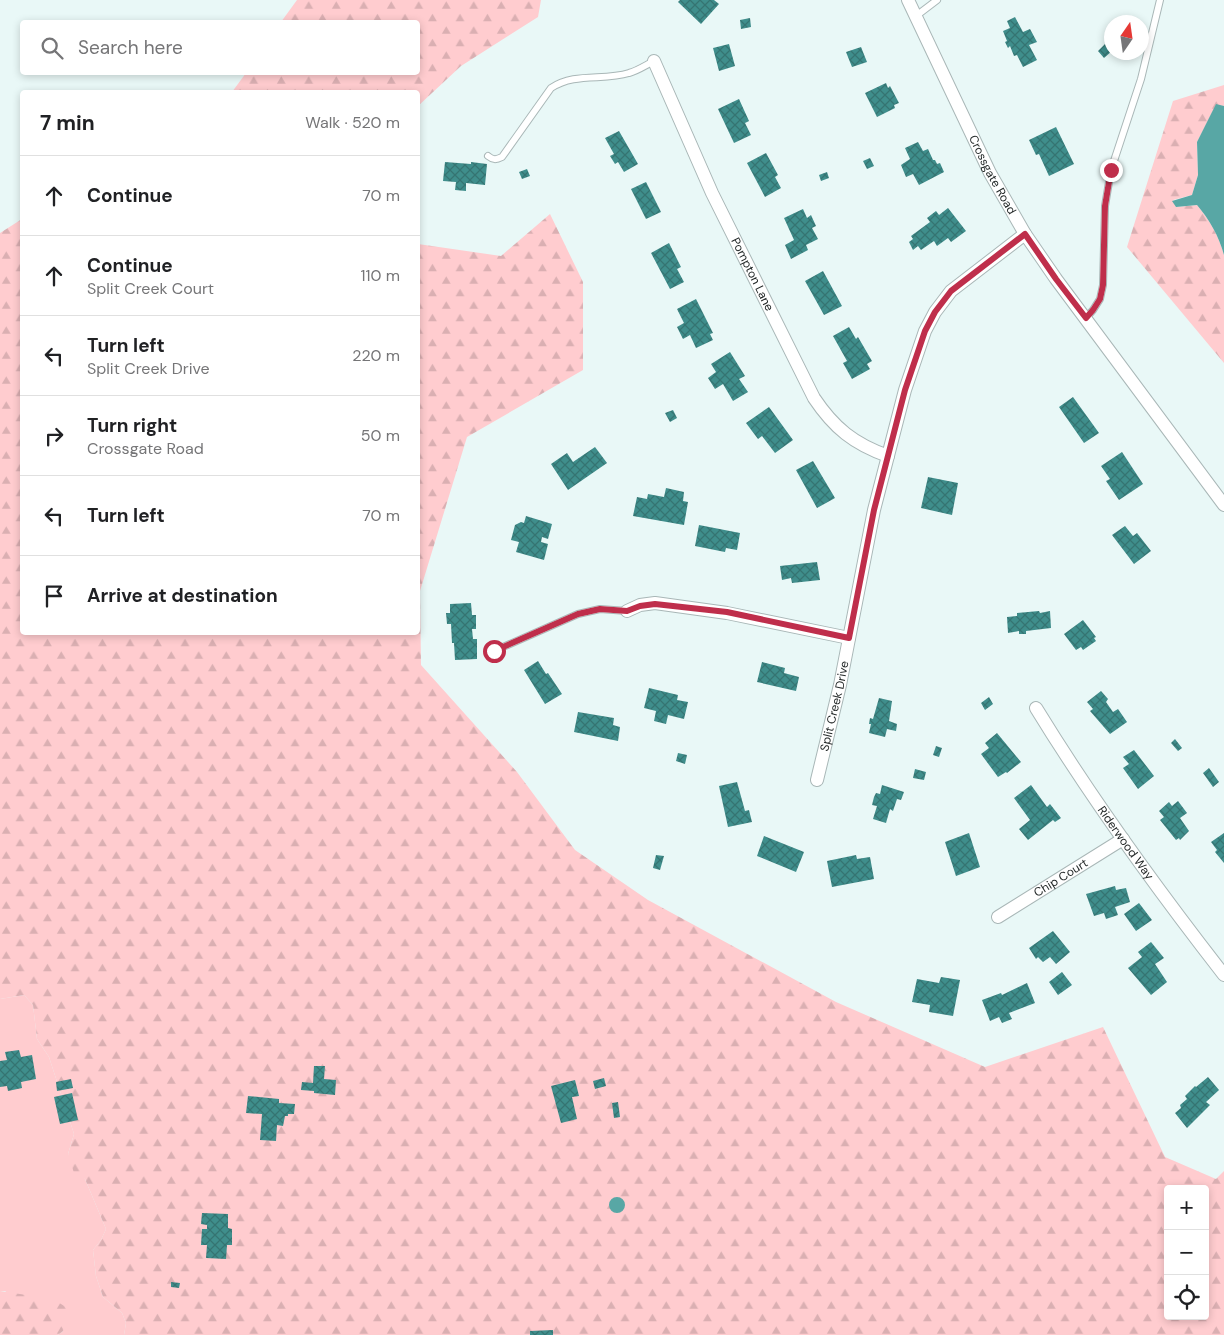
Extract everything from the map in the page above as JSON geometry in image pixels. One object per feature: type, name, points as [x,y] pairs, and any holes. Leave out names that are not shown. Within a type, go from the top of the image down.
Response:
[{"type":"street","name":"Crossgate Road","points":[[908,0],[990,173],[1025,234],[1056,279],[1224,506]]},
{"type":"street","name":"Pompton Lane","points":[[654,61],[712,193],[814,398],[825,415],[839,429],[873,451],[888,456]]},
{"type":"street","name":"Split Creek Drive","points":[[817,780],[840,685],[874,510],[910,373],[925,331],[935,312],[951,291],[1025,234]]},
{"type":"street","points":[[627,611],[640,606],[655,604],[727,612],[849,638]]},
{"type":"street","name":"Riderwood Way","points":[[1036,708],[1073,769],[1162,896],[1224,974]]},
{"type":"street","name":"Chip Court","points":[[998,917],[1122,839]]},
{"type":"lane","points":[[916,16],[937,0]]},
{"type":"lane","points":[[1086,318],[1100,299],[1103,285],[1105,206],[1111,170],[1141,79],[1160,0]]},
{"type":"lane","points":[[488,156],[497,160],[502,157],[551,88],[560,82],[628,73],[654,61]]},
{"type":"lane","points":[[494,651],[592,609],[627,611]]},
{"type":"green space","points":[[297,0],[541,0],[538,17],[461,66],[420,104],[420,90],[233,90],[245,75],[420,75],[420,20],[282,20]]},
{"type":"green space","points":[[1224,85],[1224,106],[1216,105],[1197,142],[1198,175],[1192,195],[1173,200],[1176,207],[1197,205],[1213,228],[1222,248],[1224,255],[1224,363],[1127,247],[1173,101]]},
{"type":"green space","points":[[550,214],[583,282],[583,370],[467,437],[420,591],[420,244],[501,256]]},
{"type":"green space","points":[[20,220],[20,635],[420,635],[420,591],[421,665],[517,772],[575,850],[648,900],[836,1002],[985,1067],[1103,1027],[1165,1157],[1216,1179],[1224,1171],[1224,1335],[124,1335],[126,1323],[122,1313],[103,1297],[96,1276],[93,1250],[101,1240],[106,1229],[85,1179],[74,1173],[68,1154],[74,1134],[49,1057],[37,1039],[33,1005],[24,995],[0,999],[0,233]]},
{"type":"green space","points":[[24,995],[33,1005],[37,1039],[49,1057],[74,1134],[68,1154],[85,1179],[106,1229],[101,1240],[93,1250],[96,1276],[103,1297],[122,1313],[126,1323],[124,1335],[58,1335],[63,1331],[5,1291],[0,1291],[0,999]]},
{"type":"green space","points":[[0,1291],[53,1299],[69,1309],[63,1331],[58,1335],[0,1335]]},
{"type":"water","points":[[1216,104],[1224,106],[1224,255],[1213,228],[1197,205],[1176,207],[1172,201],[1192,195],[1198,175],[1197,142]]},
{"type":"water","points":[[614,1197],[620,1197],[625,1202],[623,1211],[614,1213],[609,1208],[609,1202]]},
{"type":"building","points":[[680,0],[714,0],[719,4],[701,24],[678,2]]},
{"type":"building","points":[[1015,17],[1023,32],[1030,29],[1037,42],[1029,45],[1037,60],[1023,67],[1017,55],[1014,56],[1010,46],[1008,48],[1003,31],[1010,28],[1007,21]]},
{"type":"building","points":[[750,18],[751,27],[741,29],[740,20]]},
{"type":"building","points":[[729,44],[735,66],[719,71],[713,48]]},
{"type":"building","points":[[1104,45],[1104,58],[1098,51]]},
{"type":"building","points":[[861,47],[867,62],[852,67],[846,52]]},
{"type":"building","points":[[886,83],[888,88],[890,86],[899,103],[894,105],[895,108],[877,117],[865,93]]},
{"type":"building","points":[[739,99],[749,121],[745,123],[751,135],[734,143],[718,109]]},
{"type":"building","points":[[1056,127],[1074,164],[1049,176],[1039,154],[1036,155],[1029,140]]},
{"type":"building","points":[[619,131],[638,164],[624,172],[618,162],[615,164],[610,156],[614,154],[605,138]]},
{"type":"building","points":[[918,142],[923,151],[928,149],[933,160],[937,164],[940,163],[944,172],[919,185],[913,174],[906,177],[901,165],[910,159],[905,148]]},
{"type":"building","points":[[766,153],[778,175],[775,177],[781,188],[765,197],[747,163]]},
{"type":"building","points":[[870,158],[874,166],[867,169],[863,161]]},
{"type":"building","points":[[445,162],[487,164],[485,185],[466,183],[466,191],[455,190],[456,182],[443,181]]},
{"type":"building","points":[[527,169],[530,176],[522,179],[519,172]]},
{"type":"building","points":[[827,172],[829,178],[821,181],[819,175]]},
{"type":"building","points":[[646,182],[661,212],[646,219],[631,189]]},
{"type":"building","points":[[948,208],[966,231],[951,242],[948,238],[937,246],[934,241],[921,250],[918,246],[913,250],[909,242],[913,239],[911,236],[930,222],[927,218],[936,211],[939,215]]},
{"type":"building","points":[[803,209],[807,218],[811,215],[816,226],[812,228],[818,239],[806,245],[808,250],[791,259],[785,245],[794,240],[784,218]]},
{"type":"building","points":[[669,243],[681,267],[677,269],[684,282],[670,289],[651,253]]},
{"type":"building","points":[[823,271],[842,306],[824,315],[805,281]]},
{"type":"building","points":[[696,299],[713,333],[710,334],[713,340],[696,348],[690,335],[683,339],[677,327],[684,323],[677,309]]},
{"type":"building","points":[[849,327],[856,339],[858,337],[872,361],[867,364],[870,369],[852,379],[843,363],[847,361],[833,336]]},
{"type":"building","points":[[730,352],[745,376],[739,379],[748,392],[733,401],[723,384],[715,389],[708,378],[716,372],[711,364]]},
{"type":"building","points":[[1073,397],[1099,433],[1084,443],[1059,407]]},
{"type":"building","points":[[769,407],[793,440],[775,453],[762,436],[758,439],[746,423]]},
{"type":"building","points":[[673,410],[677,418],[670,422],[665,413]]},
{"type":"building","points":[[595,447],[607,463],[568,490],[551,464],[567,453],[573,462]]},
{"type":"building","points":[[1122,452],[1143,484],[1119,500],[1106,481],[1110,479],[1101,466]]},
{"type":"building","points":[[813,461],[835,498],[817,508],[796,470]]},
{"type":"building","points":[[928,477],[958,483],[952,515],[921,508]]},
{"type":"building","points":[[666,488],[684,492],[683,501],[688,502],[684,525],[633,516],[637,497],[647,499],[648,494],[664,497]]},
{"type":"building","points":[[526,516],[552,524],[548,539],[542,537],[541,542],[548,544],[544,560],[516,552],[519,542],[511,540],[515,525],[521,522],[524,523]]},
{"type":"building","points":[[699,525],[740,533],[737,550],[726,548],[725,552],[695,546]]},
{"type":"building","points":[[1125,526],[1133,536],[1137,533],[1151,551],[1134,564],[1112,535]]},
{"type":"building","points":[[817,562],[820,580],[792,583],[791,578],[782,580],[780,566]]},
{"type":"building","points":[[471,603],[472,615],[476,615],[476,629],[472,629],[473,639],[477,639],[477,659],[455,660],[451,624],[447,624],[446,613],[450,613],[450,604]]},
{"type":"building","points":[[1039,611],[1040,613],[1050,611],[1051,628],[1026,631],[1026,634],[1019,634],[1019,631],[1008,633],[1007,617],[1017,616],[1017,613]]},
{"type":"building","points":[[1083,620],[1096,637],[1094,638],[1096,641],[1083,650],[1081,647],[1076,650],[1064,634]]},
{"type":"building","points":[[538,661],[562,694],[545,704],[524,670]]},
{"type":"building","points":[[762,662],[785,668],[784,673],[799,677],[796,691],[757,682]]},
{"type":"building","points":[[649,688],[678,695],[677,700],[688,702],[684,719],[668,715],[666,724],[654,721],[656,711],[644,708]]},
{"type":"building","points":[[1101,691],[1108,699],[1106,702],[1113,712],[1118,709],[1127,722],[1110,734],[1090,711],[1093,709],[1087,702]]},
{"type":"building","points":[[989,697],[993,704],[985,710],[981,703]]},
{"type":"building","points":[[879,698],[892,701],[889,721],[897,724],[896,731],[887,729],[885,737],[869,733],[870,718],[873,719]]},
{"type":"building","points":[[578,712],[614,718],[613,725],[620,727],[618,741],[574,732]]},
{"type":"building","points":[[997,733],[1021,762],[1007,773],[998,777],[981,754],[989,748],[985,743]]},
{"type":"building","points":[[1175,739],[1182,748],[1178,751],[1171,743]]},
{"type":"building","points":[[936,746],[942,748],[939,757],[933,755]]},
{"type":"building","points":[[1134,750],[1154,776],[1138,789],[1123,768],[1129,764],[1123,757]]},
{"type":"building","points":[[678,753],[687,755],[685,764],[676,761]]},
{"type":"building","points":[[1209,768],[1219,782],[1213,787],[1203,773]]},
{"type":"building","points":[[915,769],[926,772],[924,780],[913,778]]},
{"type":"building","points":[[737,782],[745,811],[749,810],[752,822],[728,827],[719,786]]},
{"type":"building","points":[[882,785],[904,792],[901,800],[897,799],[893,811],[890,809],[886,823],[873,819],[877,806],[872,805],[874,797],[876,793],[880,794]]},
{"type":"building","points":[[1031,785],[1047,807],[1050,804],[1061,818],[1055,822],[1053,820],[1028,840],[1019,829],[1030,820],[1014,798]]},
{"type":"building","points":[[1178,801],[1187,813],[1180,818],[1189,831],[1180,840],[1179,838],[1176,840],[1160,820],[1164,817],[1159,811],[1169,802],[1172,806]]},
{"type":"building","points":[[969,833],[980,867],[956,876],[945,842]]},
{"type":"building","points":[[1224,833],[1224,863],[1215,852],[1217,850],[1211,842]]},
{"type":"building","points":[[764,836],[804,852],[796,872],[757,856]]},
{"type":"building","points":[[656,855],[664,856],[660,870],[653,868]]},
{"type":"building","points":[[856,855],[857,859],[870,857],[874,879],[832,887],[827,861]]},
{"type":"building","points":[[1115,886],[1116,890],[1126,888],[1130,902],[1115,907],[1118,915],[1106,919],[1104,913],[1094,916],[1086,894]]},
{"type":"building","points":[[1139,903],[1152,920],[1136,931],[1124,914]]},
{"type":"building","points":[[1053,931],[1070,952],[1056,964],[1050,957],[1043,962],[1038,957],[1036,959],[1029,948]]},
{"type":"building","points":[[1151,942],[1164,958],[1155,964],[1167,982],[1151,995],[1128,968],[1142,957],[1138,952]]},
{"type":"building","points":[[1062,972],[1072,985],[1058,995],[1049,982]]},
{"type":"building","points":[[941,977],[960,980],[953,1016],[929,1012],[930,1005],[912,1002],[917,979],[939,983]]},
{"type":"building","points":[[1027,983],[1035,1003],[1009,1013],[1012,1019],[1002,1023],[999,1017],[990,1021],[982,1000],[1001,993],[1002,995]]},
{"type":"building","points":[[19,1050],[21,1057],[32,1055],[36,1079],[21,1082],[22,1088],[8,1091],[7,1086],[0,1087],[0,1061],[7,1060],[5,1052]]},
{"type":"building","points":[[314,1066],[325,1066],[324,1079],[336,1080],[335,1095],[301,1090],[302,1082],[313,1083]]},
{"type":"building","points":[[1208,1077],[1219,1090],[1206,1102],[1210,1105],[1187,1128],[1175,1113],[1187,1099],[1185,1096]]},
{"type":"building","points":[[604,1078],[606,1086],[595,1089],[593,1081]]},
{"type":"building","points":[[71,1079],[73,1088],[57,1091],[56,1082]]},
{"type":"building","points":[[575,1080],[579,1096],[572,1097],[577,1119],[561,1123],[551,1086]]},
{"type":"building","points":[[72,1093],[78,1120],[60,1124],[54,1097]]},
{"type":"building","points":[[248,1096],[279,1099],[279,1103],[295,1104],[294,1114],[285,1116],[283,1126],[277,1125],[276,1141],[260,1140],[262,1114],[246,1113]]},
{"type":"building","points":[[618,1102],[620,1117],[614,1118],[612,1103]]},
{"type":"building","points":[[202,1213],[228,1214],[228,1228],[232,1229],[232,1245],[227,1245],[226,1259],[206,1258],[207,1245],[201,1245],[202,1229],[207,1229],[207,1225],[201,1224]]},
{"type":"building","points":[[171,1282],[180,1283],[179,1288],[171,1287]]},
{"type":"building","points":[[553,1330],[553,1335],[530,1335],[530,1331]]},
{"type":"route","points":[[494,651],[592,609],[627,611],[640,606],[655,604],[727,612],[849,638],[874,510],[905,390],[925,331],[935,312],[951,291],[1025,234],[1086,318],[1100,299],[1103,285],[1105,206],[1111,170]]}]
